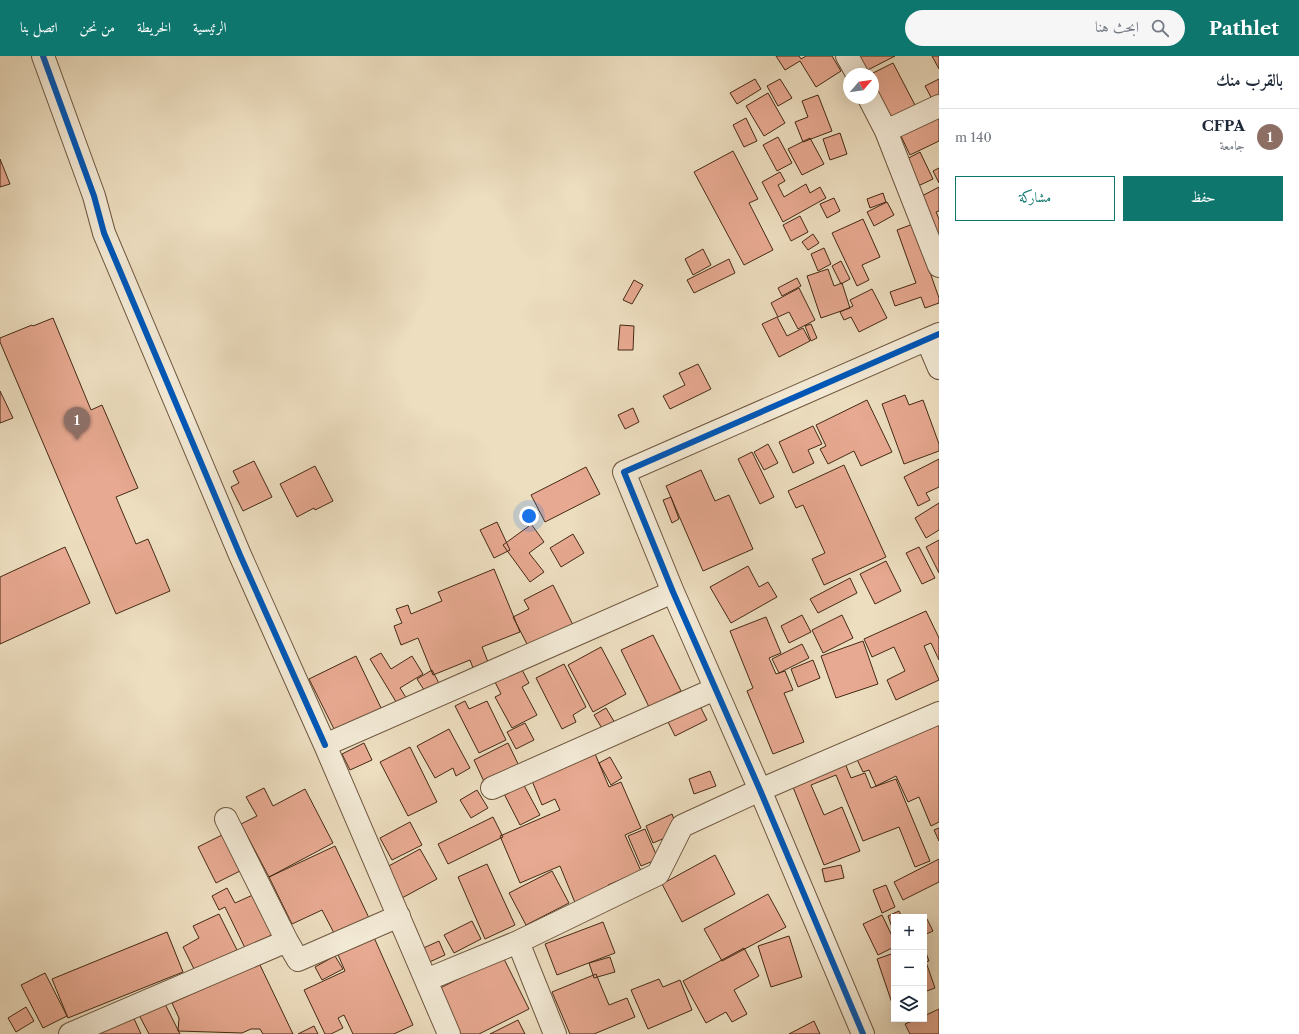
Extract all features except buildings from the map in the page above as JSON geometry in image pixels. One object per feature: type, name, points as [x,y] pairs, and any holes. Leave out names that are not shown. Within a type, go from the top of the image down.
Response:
[{"type":"street","points":[[43,56],[94,196],[104,233],[240,555],[325,745],[399,916],[426,980],[445,1033]]},
{"type":"street","points":[[847,56],[854,68]]},
{"type":"street","points":[[872,104],[886,131],[939,266]]},
{"type":"street","points":[[886,131],[939,106]]},
{"type":"street","points":[[863,1034],[760,790],[673,592],[624,472],[933,337],[939,368]]},
{"type":"street","points":[[325,745],[673,592]]},
{"type":"street","points":[[492,788],[715,689]]},
{"type":"street","points":[[426,980],[518,942],[658,874],[682,826],[760,790],[939,713]]},
{"type":"street","points":[[226,820],[286,941],[298,960],[399,916]]},
{"type":"street","points":[[70,1034],[286,941]]},
{"type":"street","points":[[518,942],[555,1034]]},
{"type":"cycle path","points":[[43,56],[94,196],[104,233],[240,555],[325,745]]},
{"type":"cycle path","points":[[863,1034],[760,790],[673,592],[624,472],[939,334]]},
{"type":"place","name":"CFPA","points":[[77,440]]}]
